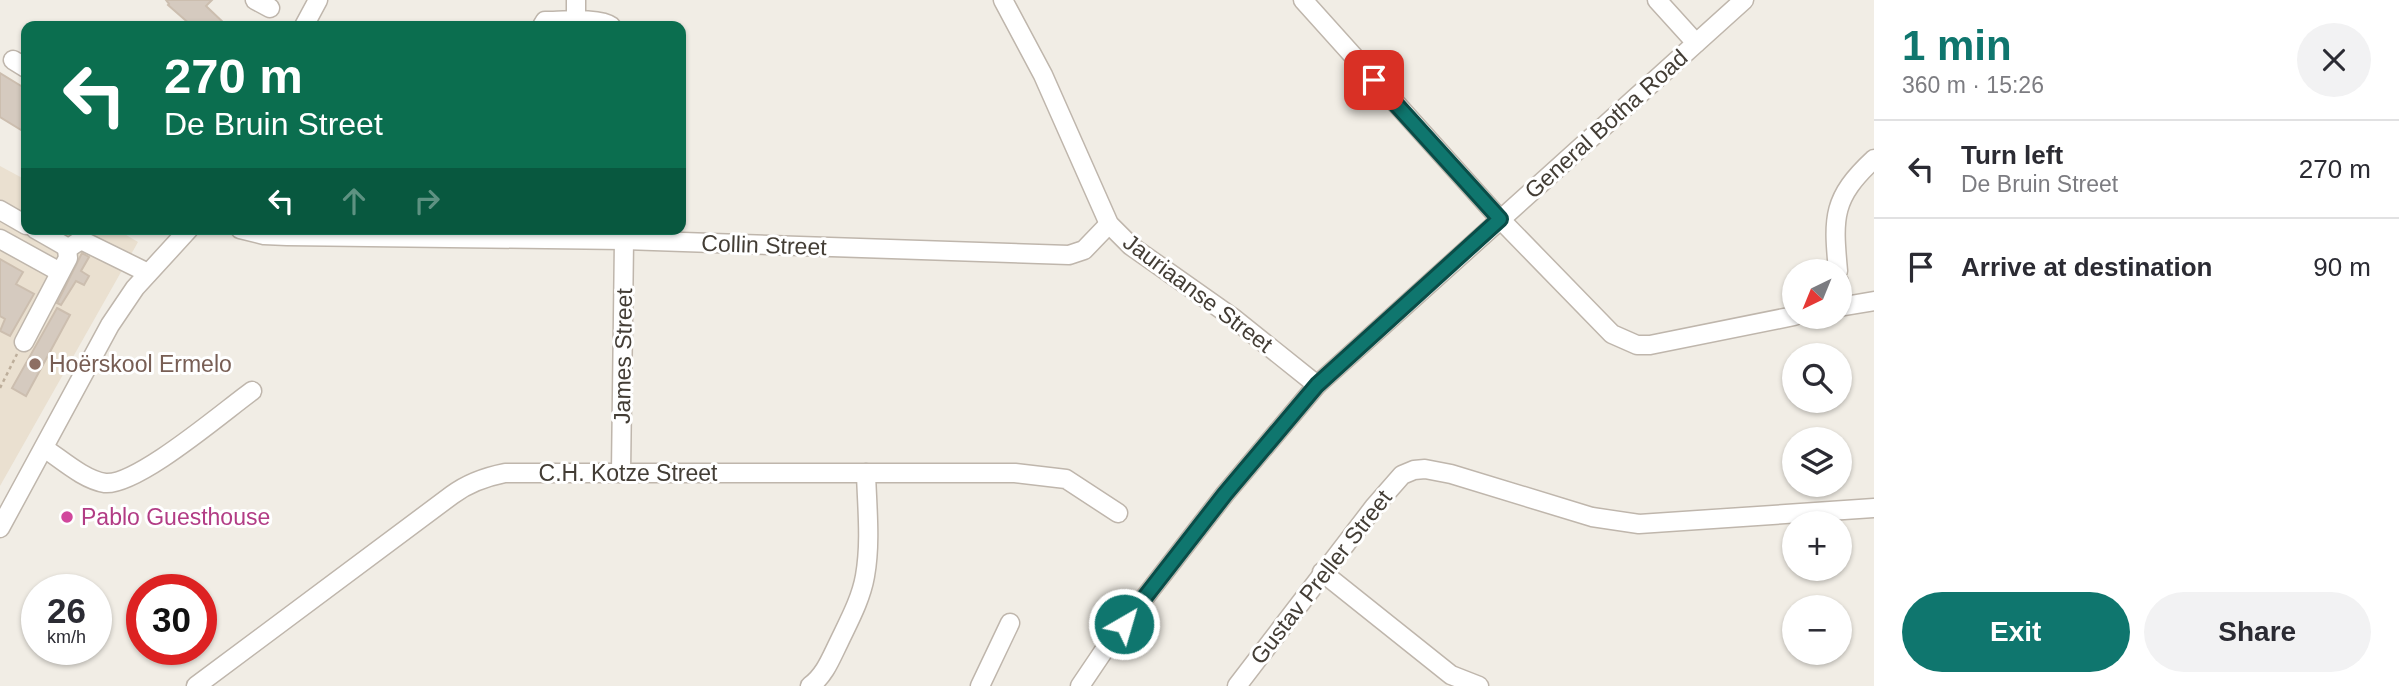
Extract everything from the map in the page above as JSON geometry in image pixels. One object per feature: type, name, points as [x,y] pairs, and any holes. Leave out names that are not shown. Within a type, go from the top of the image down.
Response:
[{"type":"street","points":[[307,21],[318,0]]},
{"type":"street","points":[[545,21],[576,21],[576,0]]},
{"type":"street","name":"Jauriaanse Street","points":[[1003,0],[1043,75],[1109,224],[1131,246],[1231,317],[1317,385]]},
{"type":"street","points":[[1303,0],[1500,219],[1612,334],[1637,345],[1650,345],[1782,318]]},
{"type":"street","points":[[1657,0],[1696,43]]},
{"type":"street","name":"General Botha Road","points":[[1080,686],[1107,646],[1216,505],[1317,385],[1744,0]]},
{"type":"street","points":[[1837,259],[1835,238],[1838,205],[1851,184],[1874,159]]},
{"type":"street","points":[[0,210],[21,222]]},
{"type":"street","name":"Collin Street","points":[[264,235],[624,240],[1069,255],[1084,250],[1109,224]]},
{"type":"street","points":[[45,235],[67,248]]},
{"type":"street","points":[[0,528],[110,325],[148,273],[183,235]]},
{"type":"street","points":[[0,239],[60,272]]},
{"type":"street","points":[[67,248],[81,240],[148,273]]},
{"type":"street","name":"James Street","points":[[621,473],[624,240]]},
{"type":"street","points":[[23,342],[68,258],[67,248]]},
{"type":"street","points":[[1852,304],[1874,301]]},
{"type":"street","points":[[44,448],[90,478],[105,483],[117,482],[153,464],[252,391]]},
{"type":"street","name":"Gustav Preller Street","points":[[1237,686],[1322,572],[1398,478],[1408,472],[1425,469],[1451,474],[1592,517],[1639,524],[1874,508]]},
{"type":"street","points":[[810,686],[828,664],[859,596],[864,578],[867,555],[866,473]]},
{"type":"street","name":"C.H. Kotze Street","points":[[196,686],[464,486],[491,475],[1049,475],[1072,482],[1118,513]]},
{"type":"street","points":[[1322,572],[1448,680],[1479,686]]},
{"type":"street","points":[[980,686],[1010,624]]},
{"type":"path","points":[[0,388],[23,342]]},
{"type":"shaded area","name":"Hoërskool Ermelo","points":[[0,166],[21,177],[21,235],[126,235],[138,242],[0,486]]},
{"type":"building","points":[[166,0],[212,0],[206,6],[222,21],[186,21]]},
{"type":"building","points":[[0,73],[21,86],[21,130],[0,117]]},
{"type":"building","points":[[82,253],[89,257],[81,271],[89,276],[84,285],[76,281],[61,305],[57,303]]},
{"type":"building","points":[[0,259],[23,272],[16,284],[34,294],[10,336],[0,331],[5,319],[0,316]]},
{"type":"building","points":[[57,308],[70,315],[26,396],[12,388]]},
{"type":"place","name":"Hoërskool Ermelo","points":[[35,364]]},
{"type":"place","name":"Pablo Guesthouse","points":[[67,517]]},
{"type":"route","points":[[1124,624],[1225,494],[1317,385],[1500,219],[1374,80]]}]
